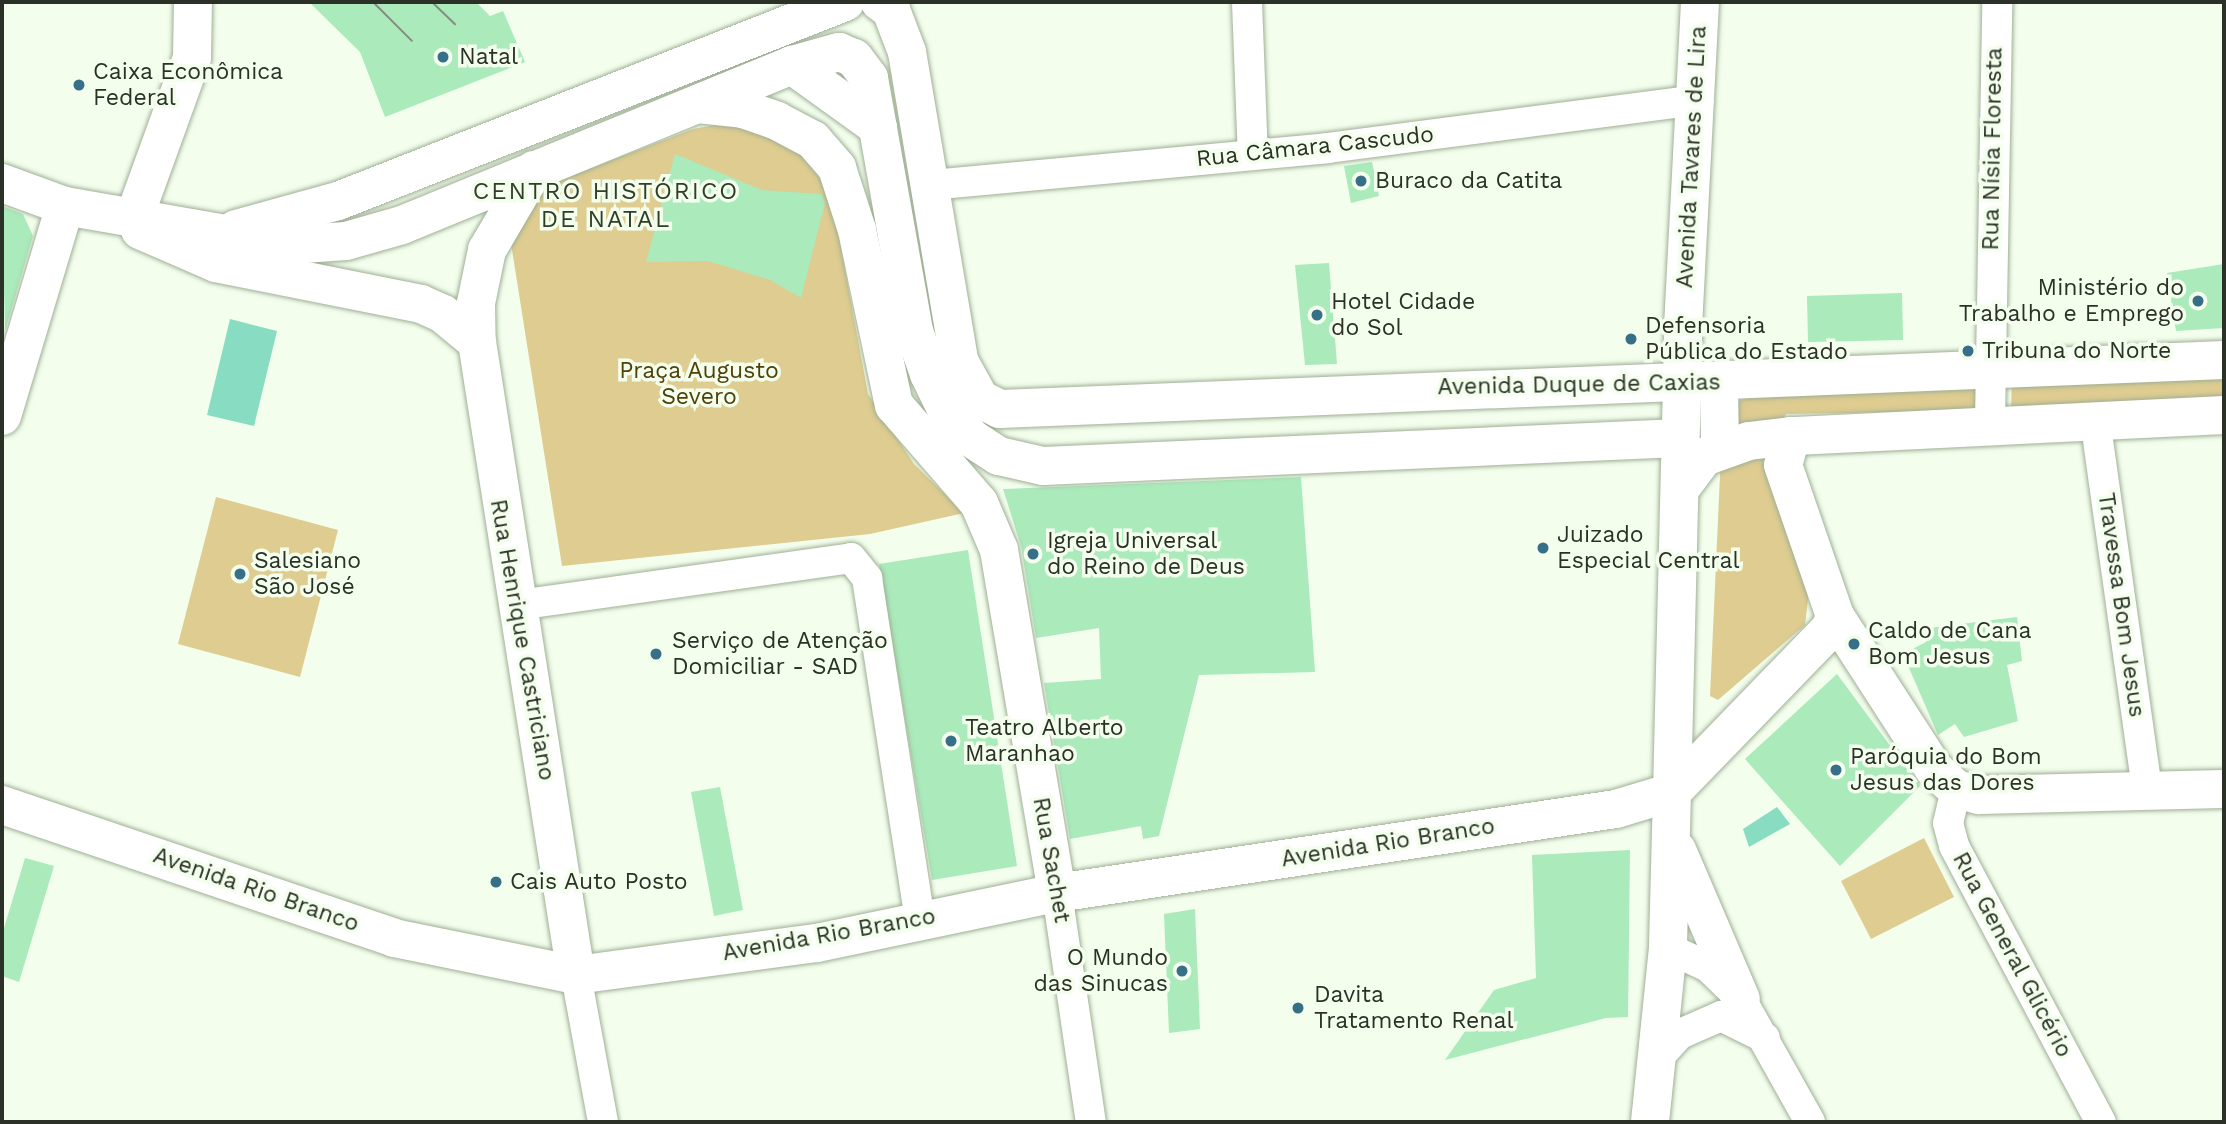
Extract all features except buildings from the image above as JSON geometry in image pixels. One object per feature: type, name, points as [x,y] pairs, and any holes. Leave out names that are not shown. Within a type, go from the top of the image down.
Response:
[{"type":"main road","points":[[134,218],[192,58],[193,2]]},
{"type":"main road","points":[[221,232],[338,201],[845,2]]},
{"type":"main road","points":[[880,2],[891,10],[907,52],[930,185]]},
{"type":"main road","name":"Avenida Tavares de Lira","points":[[1650,1122],[1659,1057],[1668,948],[1679,438],[1699,100],[1700,2]]},
{"type":"main road","points":[[2,183],[65,206],[289,246],[346,242],[402,225],[793,65],[839,52],[854,58],[869,78],[914,331],[947,411],[971,438],[999,456],[1043,466],[1679,438]]},
{"type":"main road","name":"Rua Sachet","points":[[696,104],[743,109],[777,121],[829,154],[856,230],[894,405],[988,518],[999,550],[1057,893]]},
{"type":"main road","name":"Rua Henrique Castriciano","points":[[535,169],[486,250],[476,303],[477,342],[576,975]]},
{"type":"main road","name":"Avenida Duque de Caxias","points":[[930,185],[959,361],[980,399],[1000,409],[1365,390],[1988,373],[2224,360]]},
{"type":"main road","points":[[2,416],[65,206]]},
{"type":"main road","points":[[134,218],[150,239],[202,259],[421,304],[443,314],[477,342]]},
{"type":"main road","points":[[1719,382],[1720,450]]},
{"type":"main road","points":[[1680,489],[1692,468],[1720,450],[1990,422],[2224,415]]},
{"type":"main road","points":[[1788,444],[1784,479],[1835,616],[1934,769],[1956,789],[1979,795],[2224,789]]},
{"type":"main road","points":[[1672,792],[1824,635],[1835,616]]},
{"type":"main road","name":"Avenida Rio Branco","points":[[2,806],[394,938],[576,975],[817,943],[920,919],[1057,893],[1616,808],[1672,792]]},
{"type":"main road","points":[[1671,836],[1741,999]]},
{"type":"street","points":[[1247,2],[1252,155]]},
{"type":"street","name":"Rua Nísia Floresta","points":[[1990,422],[1988,373],[1997,2]]},
{"type":"street","name":"Rua Câmara Cascudo","points":[[930,185],[1252,155],[1699,100]]},
{"type":"street","name":"Travessa Bom Jesus","points":[[2095,419],[2147,791]]},
{"type":"street","points":[[518,605],[841,555],[859,565],[867,578],[920,919]]},
{"type":"street","name":"Rua General Glicério","points":[[1956,789],[1948,823],[1954,846],[2101,1122]]},
{"type":"street","name":"Rua Sachet","points":[[1057,893],[1091,1122]]},
{"type":"street","points":[[1668,948],[1708,967],[1741,999],[1766,1038],[1810,1122]]},
{"type":"street","name":"Rua Henrique Castriciano","points":[[576,975],[603,1122]]},
{"type":"street","points":[[1659,1057],[1680,1034],[1721,1016],[1766,1038]]},
{"type":"green space","name":"Praça Augusto Severo","points":[[732,122],[814,156],[835,215],[868,394],[914,464],[964,513],[870,534],[562,566],[510,237],[526,200],[560,180],[693,129]]},
{"type":"green space","points":[[2224,371],[2224,401],[2011,409],[2012,381]]},
{"type":"green space","points":[[1965,378],[1982,393],[1975,408],[1965,411],[1786,414],[1770,446],[1810,583],[1805,625],[1718,700],[1710,696],[1723,409],[1746,398]]},
{"type":"green space","points":[[216,497],[338,530],[300,677],[178,644]]},
{"type":"green space","points":[[1924,838],[1954,897],[1871,939],[1841,881]]},
{"type":"shaded area","points":[[230,319],[277,331],[254,426],[207,415]]},
{"type":"shaded area","points":[[1777,807],[1790,824],[1749,847],[1743,829]]},
{"type":"tram line","points":[[373,2],[412,41]]},
{"type":"tram line","points":[[432,2],[455,24]]},
{"type":"place","name":"Natal","points":[[443,57]]},
{"type":"place","name":"Caixa Econômica Federal","points":[[79,85]]},
{"type":"place","name":"Buraco da Catita","points":[[1361,181]]},
{"type":"place","name":"Ministério do Trabalho e Emprego","points":[[2198,301]]},
{"type":"place","name":"Hotel Cidade do Sol","points":[[1317,315]]},
{"type":"place","name":"Defensoria Pública do Estado","points":[[1631,339]]},
{"type":"place","name":"Tribuna do Norte","points":[[1968,351]]},
{"type":"place","name":"Juizado Especial Central","points":[[1543,548]]},
{"type":"place","name":"Igreja Universal do Reino de Deus","points":[[1033,554]]},
{"type":"place","name":"Salesiano São José","points":[[240,574]]},
{"type":"place","name":"Caldo de Cana Bom Jesus","points":[[1854,644]]},
{"type":"place","name":"Serviço de Atenção Domiciliar - SAD","points":[[656,654]]},
{"type":"place","name":"Teatro Alberto Maranhao","points":[[951,741]]},
{"type":"place","name":"Paróquia do Bom Jesus das Dores","points":[[1836,770]]},
{"type":"place","name":"Cais Auto Posto","points":[[496,882]]},
{"type":"place","name":"O Mundo das Sinucas","points":[[1182,971]]},
{"type":"place","name":"Davita Tratamento Renal","points":[[1298,1008]]},
{"type":"district","name":"CENTRO HISTÓRICO DE NATAL","points":[[606,206]]}]
